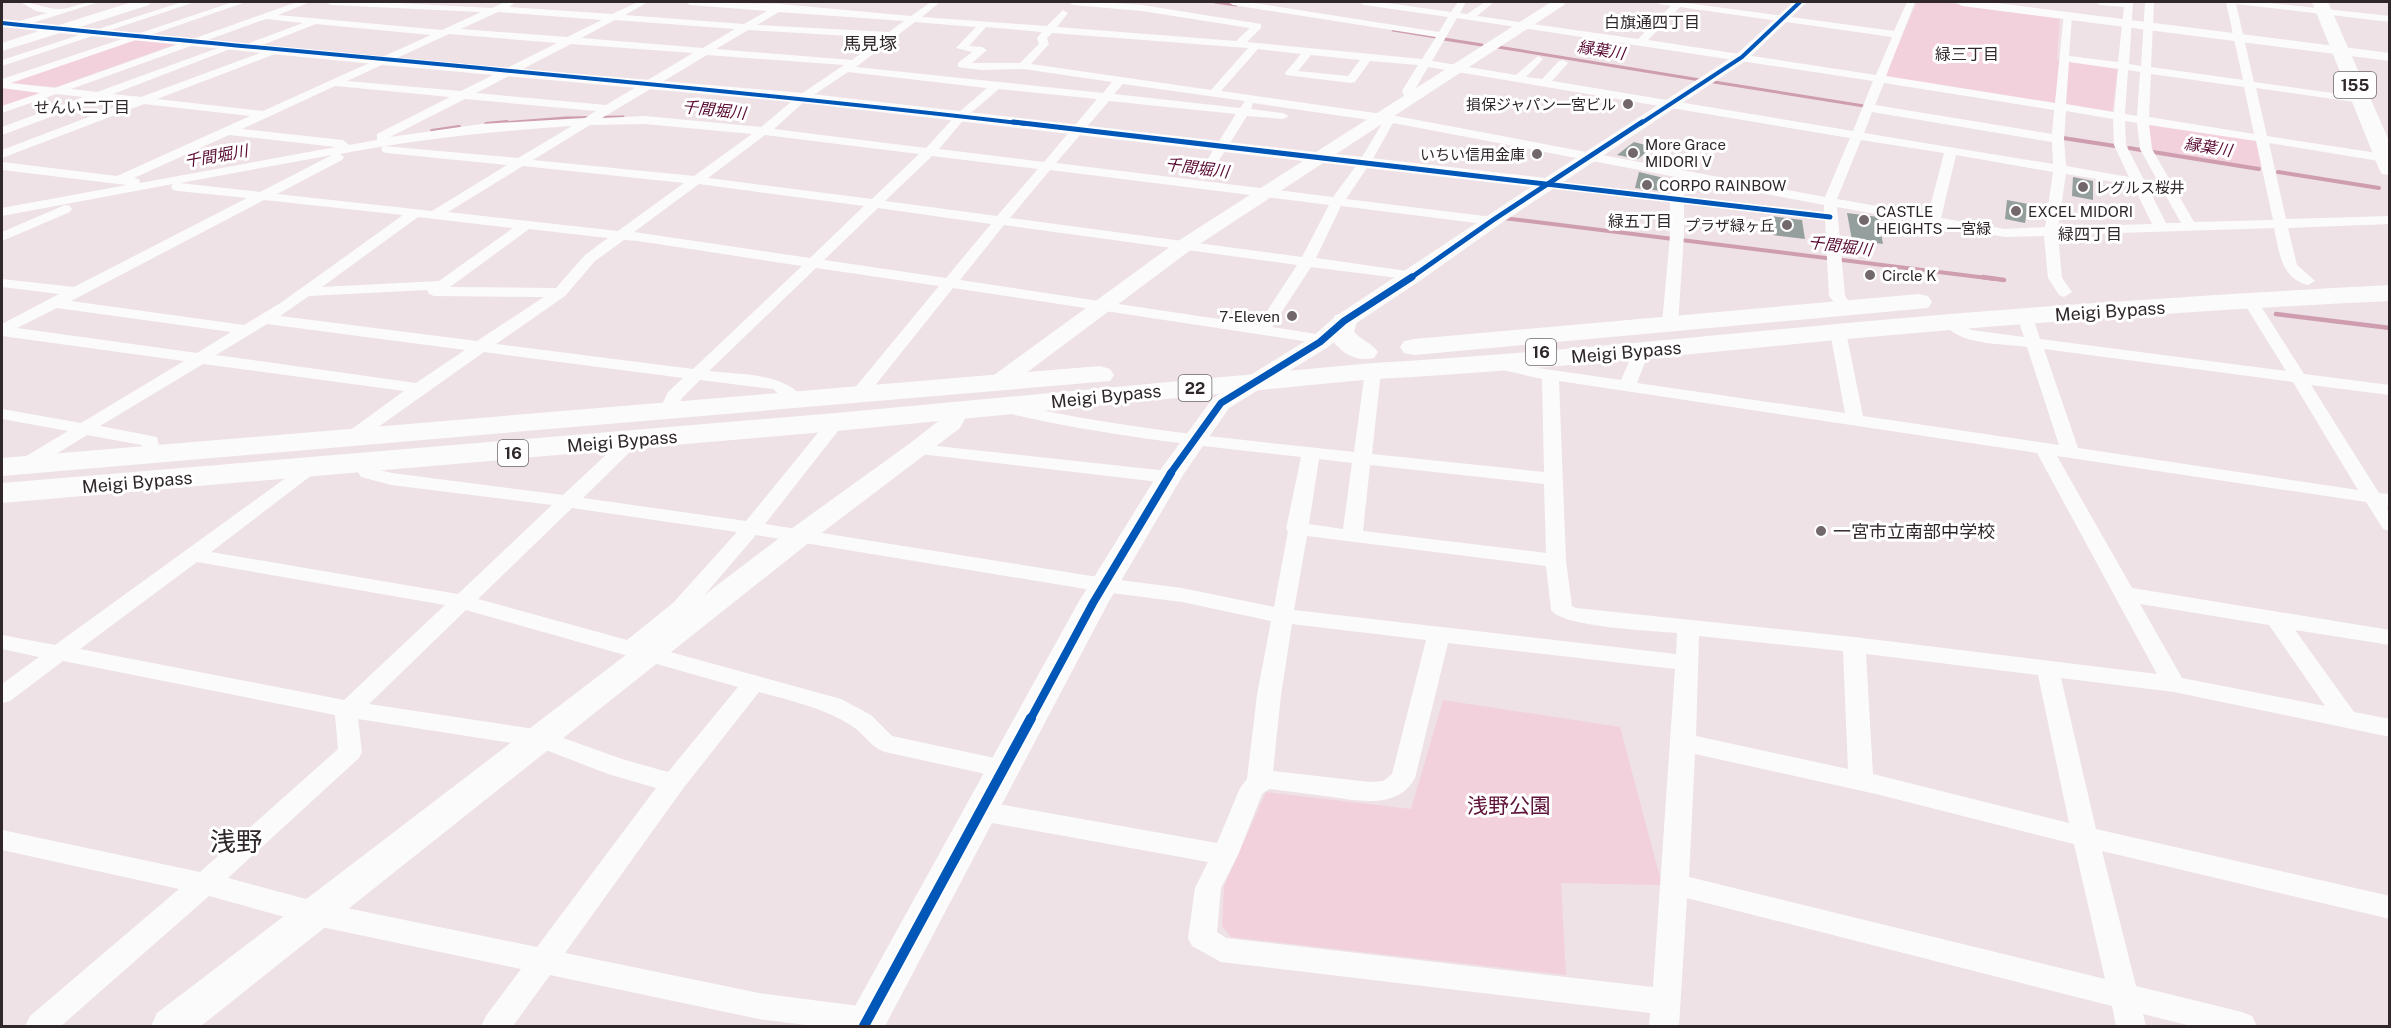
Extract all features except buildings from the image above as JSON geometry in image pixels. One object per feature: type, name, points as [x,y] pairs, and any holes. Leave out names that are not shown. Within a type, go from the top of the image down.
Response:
[{"type":"highway","name":"155","points":[[2322,7],[2361,100],[2380,129],[2387,164]]},
{"type":"highway","name":"Meigi Bypass","points":[[2,494],[957,411],[1000,394],[1292,358],[1500,364],[1631,351],[1842,320],[2061,298],[2390,276]]},
{"type":"highway","name":"Meigi Bypass","points":[[13,466],[859,394],[1000,394],[1252,383],[1368,361],[1670,324],[1842,320],[1950,322],[2030,330],[2184,305],[2390,293]]},
{"type":"highway","points":[[2061,298],[2184,305]]},
{"type":"highway","name":"16","points":[[2,494],[802,427],[1024,401],[1478,359],[1713,332],[2061,298]]},
{"type":"highway","points":[[1333,330],[1340,333],[1368,361]]},
{"type":"street","points":[[6,24],[66,10],[89,2]]},
{"type":"street","points":[[2,47],[51,28],[132,2]]},
{"type":"street","points":[[2,42],[144,2]]},
{"type":"street","points":[[2,63],[190,2]]},
{"type":"street","points":[[2,83],[135,36],[241,2]]},
{"type":"street","points":[[2,110],[305,2]]},
{"type":"street","points":[[331,2],[889,35]]},
{"type":"street","points":[[445,8],[462,2]]},
{"type":"street","points":[[2,205],[117,181],[512,2]]},
{"type":"street","points":[[2,331],[644,2]]},
{"type":"street","points":[[690,2],[985,23],[1425,63],[2137,182]]},
{"type":"street","points":[[434,215],[600,116],[649,84],[790,2]]},
{"type":"street","points":[[351,438],[417,388],[484,346],[560,293],[590,258],[765,129],[802,98],[850,66],[936,2]]},
{"type":"street","points":[[1073,2],[1151,17],[1258,26],[1238,45]]},
{"type":"street","points":[[1124,36],[1176,2]]},
{"type":"street","points":[[1233,2],[1442,34]]},
{"type":"street","points":[[1364,2],[1881,79],[1978,110],[2005,114],[2058,139]]},
{"type":"street","points":[[1412,96],[1408,91],[1462,2]]},
{"type":"street","points":[[1469,17],[1490,2]]},
{"type":"street","points":[[1554,479],[1360,460],[1195,440],[1055,419],[1000,394],[1099,308],[1185,245],[1320,157],[1380,121],[1412,96],[1559,2]]},
{"type":"street","points":[[1662,2],[1898,35]]},
{"type":"street","points":[[2,840],[204,885],[316,914],[759,1006],[866,1023],[1104,585],[1168,477],[1221,403],[1742,57],[1800,2]]},
{"type":"street","points":[[1855,420],[1833,260],[1830,201],[1911,2]]},
{"type":"street","points":[[1968,2],[2390,57]]},
{"type":"street","points":[[2100,2],[2129,3],[2119,116],[2120,145],[2160,226]]},
{"type":"street","points":[[2150,2],[2143,120],[2146,149],[2188,225]]},
{"type":"street","points":[[2231,2],[2269,169],[2278,223],[2290,267],[2308,280]]},
{"type":"street","points":[[2239,2],[2322,7],[2390,19]]},
{"type":"street","points":[[33,3],[66,10]]},
{"type":"street","points":[[2,131],[367,3]]},
{"type":"street","points":[[1641,42],[1678,4]]},
{"type":"street","points":[[1310,14],[1323,6]]},
{"type":"street","points":[[210,12],[708,51],[850,66],[1104,98],[1243,112],[1380,121]]},
{"type":"street","points":[[1023,66],[1041,49],[1044,44],[1042,38],[1062,13]]},
{"type":"street","points":[[2061,298],[2055,278],[2051,231],[2060,168],[2058,139],[2067,15]]},
{"type":"street","points":[[985,23],[961,48],[982,50],[962,65],[1023,66],[1251,99],[1591,157],[2005,232],[2390,220]]},
{"type":"street","points":[[6,24],[384,61],[802,98],[1830,217]]},
{"type":"street","points":[[1213,94],[1255,46]]},
{"type":"street","points":[[2,154],[276,50]]},
{"type":"street","points":[[1308,52],[1290,72],[1351,80],[1367,58]]},
{"type":"street","points":[[2064,58],[2361,100]]},
{"type":"street","points":[[1518,78],[1538,59]]},
{"type":"street","points":[[1545,82],[1563,63]]},
{"type":"street","points":[[859,394],[1001,220],[1120,81]]},
{"type":"street","points":[[2,83],[262,114]]},
{"type":"street","points":[[333,83],[459,95],[600,116],[765,129],[1495,219]]},
{"type":"street","points":[[668,411],[674,396],[932,149],[962,116],[997,85]]},
{"type":"street","points":[[1203,176],[1224,146],[1251,99]]},
{"type":"street","points":[[1869,108],[1978,110],[2005,114],[2060,107],[2261,139],[2387,164]]},
{"type":"street","points":[[2,212],[363,146],[481,128],[600,116]]},
{"type":"street","points":[[1262,330],[1307,261],[1339,200],[1365,162],[1380,121]]},
{"type":"street","points":[[228,130],[696,180],[1414,276]]},
{"type":"street","points":[[1934,220],[1951,151]]},
{"type":"street","points":[[2,166],[117,181],[620,235],[1099,308],[1262,330],[1333,330]]},
{"type":"street","points":[[1670,324],[1677,239],[1677,199],[1683,174]]},
{"type":"street","points":[[2,237],[94,196]]},
{"type":"street","points":[[13,466],[86,428],[248,330],[306,292],[415,213]]},
{"type":"street","points":[[527,224],[434,291],[560,293]]},
{"type":"street","points":[[2,283],[75,292]]},
{"type":"street","points":[[306,292],[442,285]]},
{"type":"street","points":[[2250,300],[2298,378],[2381,499],[2390,525]]},
{"type":"street","points":[[55,303],[248,330]]},
{"type":"street","points":[[265,319],[778,385],[795,399]]},
{"type":"street","points":[[2071,454],[2030,330],[2298,378],[2390,390]]},
{"type":"street","points":[[2,331],[417,388]]},
{"type":"street","points":[[1627,386],[1637,362],[1631,351]]},
{"type":"street","points":[[1352,536],[1368,361]]},
{"type":"street","points":[[1500,364],[1550,375],[2381,499]]},
{"type":"street","points":[[1550,375],[1556,561],[1562,610],[1572,615],[1854,645],[2174,684],[2390,728]]},
{"type":"street","points":[[639,651],[918,449],[951,423],[957,411]]},
{"type":"street","points":[[2,414],[151,441],[152,455]]},
{"type":"street","points":[[171,1026],[541,739],[639,651],[681,608],[751,528],[836,422]]},
{"type":"street","points":[[40,1026],[204,885],[350,752],[346,718],[349,709],[460,601],[632,440]]},
{"type":"street","points":[[918,449],[1168,477]]},
{"type":"street","points":[[2045,450],[2174,684]]},
{"type":"street","points":[[1259,783],[1269,695],[1311,454]]},
{"type":"street","points":[[362,464],[368,473],[391,479],[566,501],[801,535],[1104,585],[1182,595],[1283,616],[1687,663]]},
{"type":"street","points":[[2,694],[312,468]]},
{"type":"street","points":[[1296,530],[1556,561]]},
{"type":"street","points":[[194,555],[460,601],[833,705],[863,721],[885,743],[1004,769]]},
{"type":"street","points":[[2124,594],[2390,638]]},
{"type":"street","points":[[2277,620],[2346,719]]},
{"type":"street","points":[[1439,634],[1403,778],[1395,788],[1386,791],[1370,792],[1265,779],[1252,788],[1225,855],[1208,888],[1202,938],[1221,950],[1665,1014],[1685,743],[1688,627]]},
{"type":"street","points":[[2,642],[349,709],[541,739],[673,783]]},
{"type":"street","points":[[1854,645],[1862,781]]},
{"type":"street","points":[[2048,669],[2085,837],[2131,1026]]},
{"type":"street","points":[[496,1026],[673,783],[754,683]]},
{"type":"street","points":[[1685,743],[1862,781],[2085,837],[2390,908]]},
{"type":"street","points":[[981,811],[1225,855]]},
{"type":"street","points":[[1674,884],[2242,1026]]},
{"type":"green space","points":[[1917,2],[1941,2],[2060,17],[2057,59],[2118,67],[2112,114],[1883,79]]},
{"type":"green space","points":[[139,37],[179,43],[56,87],[6,83]]},
{"type":"green space","points":[[2,87],[43,93],[2,107]]},
{"type":"green space","points":[[2143,120],[2261,139],[2269,169],[2146,149]]},
{"type":"green space","name":"浅野公園","points":[[1443,700],[1620,727],[1662,885],[1561,883],[1566,975],[1231,937],[1222,926],[1224,886],[1266,792],[1411,809]]},
{"type":"waterway","name":"縁葉川","points":[[1215,2],[1236,5]]},
{"type":"waterway","name":"縁葉川","points":[[1393,30],[1436,37]]},
{"type":"waterway","name":"縁葉川","points":[[1444,39],[1482,45]]},
{"type":"waterway","name":"縁葉川","points":[[1498,47],[1700,80]]},
{"type":"waterway","name":"縁葉川","points":[[1714,82],[1864,106]]},
{"type":"waterway","name":"千間堀川","points":[[487,124],[566,118],[623,117]]},
{"type":"waterway","name":"千間堀川","points":[[486,124],[507,122]]},
{"type":"waterway","name":"千間堀川","points":[[432,131],[459,127]]},
{"type":"waterway","name":"縁葉川","points":[[2063,138],[2115,146]]},
{"type":"waterway","name":"縁葉川","points":[[2129,148],[2141,150]]},
{"type":"waterway","name":"縁葉川","points":[[2153,152],[2259,169]]},
{"type":"waterway","name":"縁葉川","points":[[2278,172],[2379,188]]},
{"type":"waterway","name":"千間堀川","points":[[1503,218],[1995,279]]},
{"type":"waterway","name":"千間堀川","points":[[1983,277],[2004,280]]},
{"type":"waterway","name":"千間堀川","points":[[2276,314],[2390,328]]},
{"type":"cycle path","points":[[864,1026],[1093,603],[1170,474],[1221,403],[1320,342],[1344,321],[1414,276],[1493,220],[1742,57],[1800,2]]},
{"type":"cycle path","points":[[2,23],[384,61],[802,98],[1830,217]]},
{"type":"place","name":"損保ジャパン一宮ビル","points":[[1628,104]]},
{"type":"place","name":"More Grace MIDORI V","points":[[1633,153]]},
{"type":"place","name":"いちい信用金庫","points":[[1537,154]]},
{"type":"place","name":"CORPO RAINBOW","points":[[1647,185]]},
{"type":"place","name":"レグルス桜井","points":[[2083,187]]},
{"type":"place","name":"EXCEL MIDORI","points":[[2016,211]]},
{"type":"place","name":"CASTLE HEIGHTS 一宮緑","points":[[1864,220]]},
{"type":"place","name":"プラザ緑ヶ丘","points":[[1787,225]]},
{"type":"place","name":"Circle K","points":[[1870,275]]},
{"type":"place","name":"7-Eleven","points":[[1292,316]]},
{"type":"place","name":"一宮市立南部中学校","points":[[1821,531]]},
{"type":"district","name":"白旗通四丁目","points":[[1652,22]]},
{"type":"district","name":"馬見塚","points":[[870,43]]},
{"type":"district","name":"緑三丁目","points":[[1967,54]]},
{"type":"district","name":"せんい二丁目","points":[[82,107]]},
{"type":"district","name":"緑五丁目","points":[[1640,221]]},
{"type":"district","name":"緑四丁目","points":[[2090,234]]},
{"type":"district","name":"浅野","points":[[236,841]]}]
